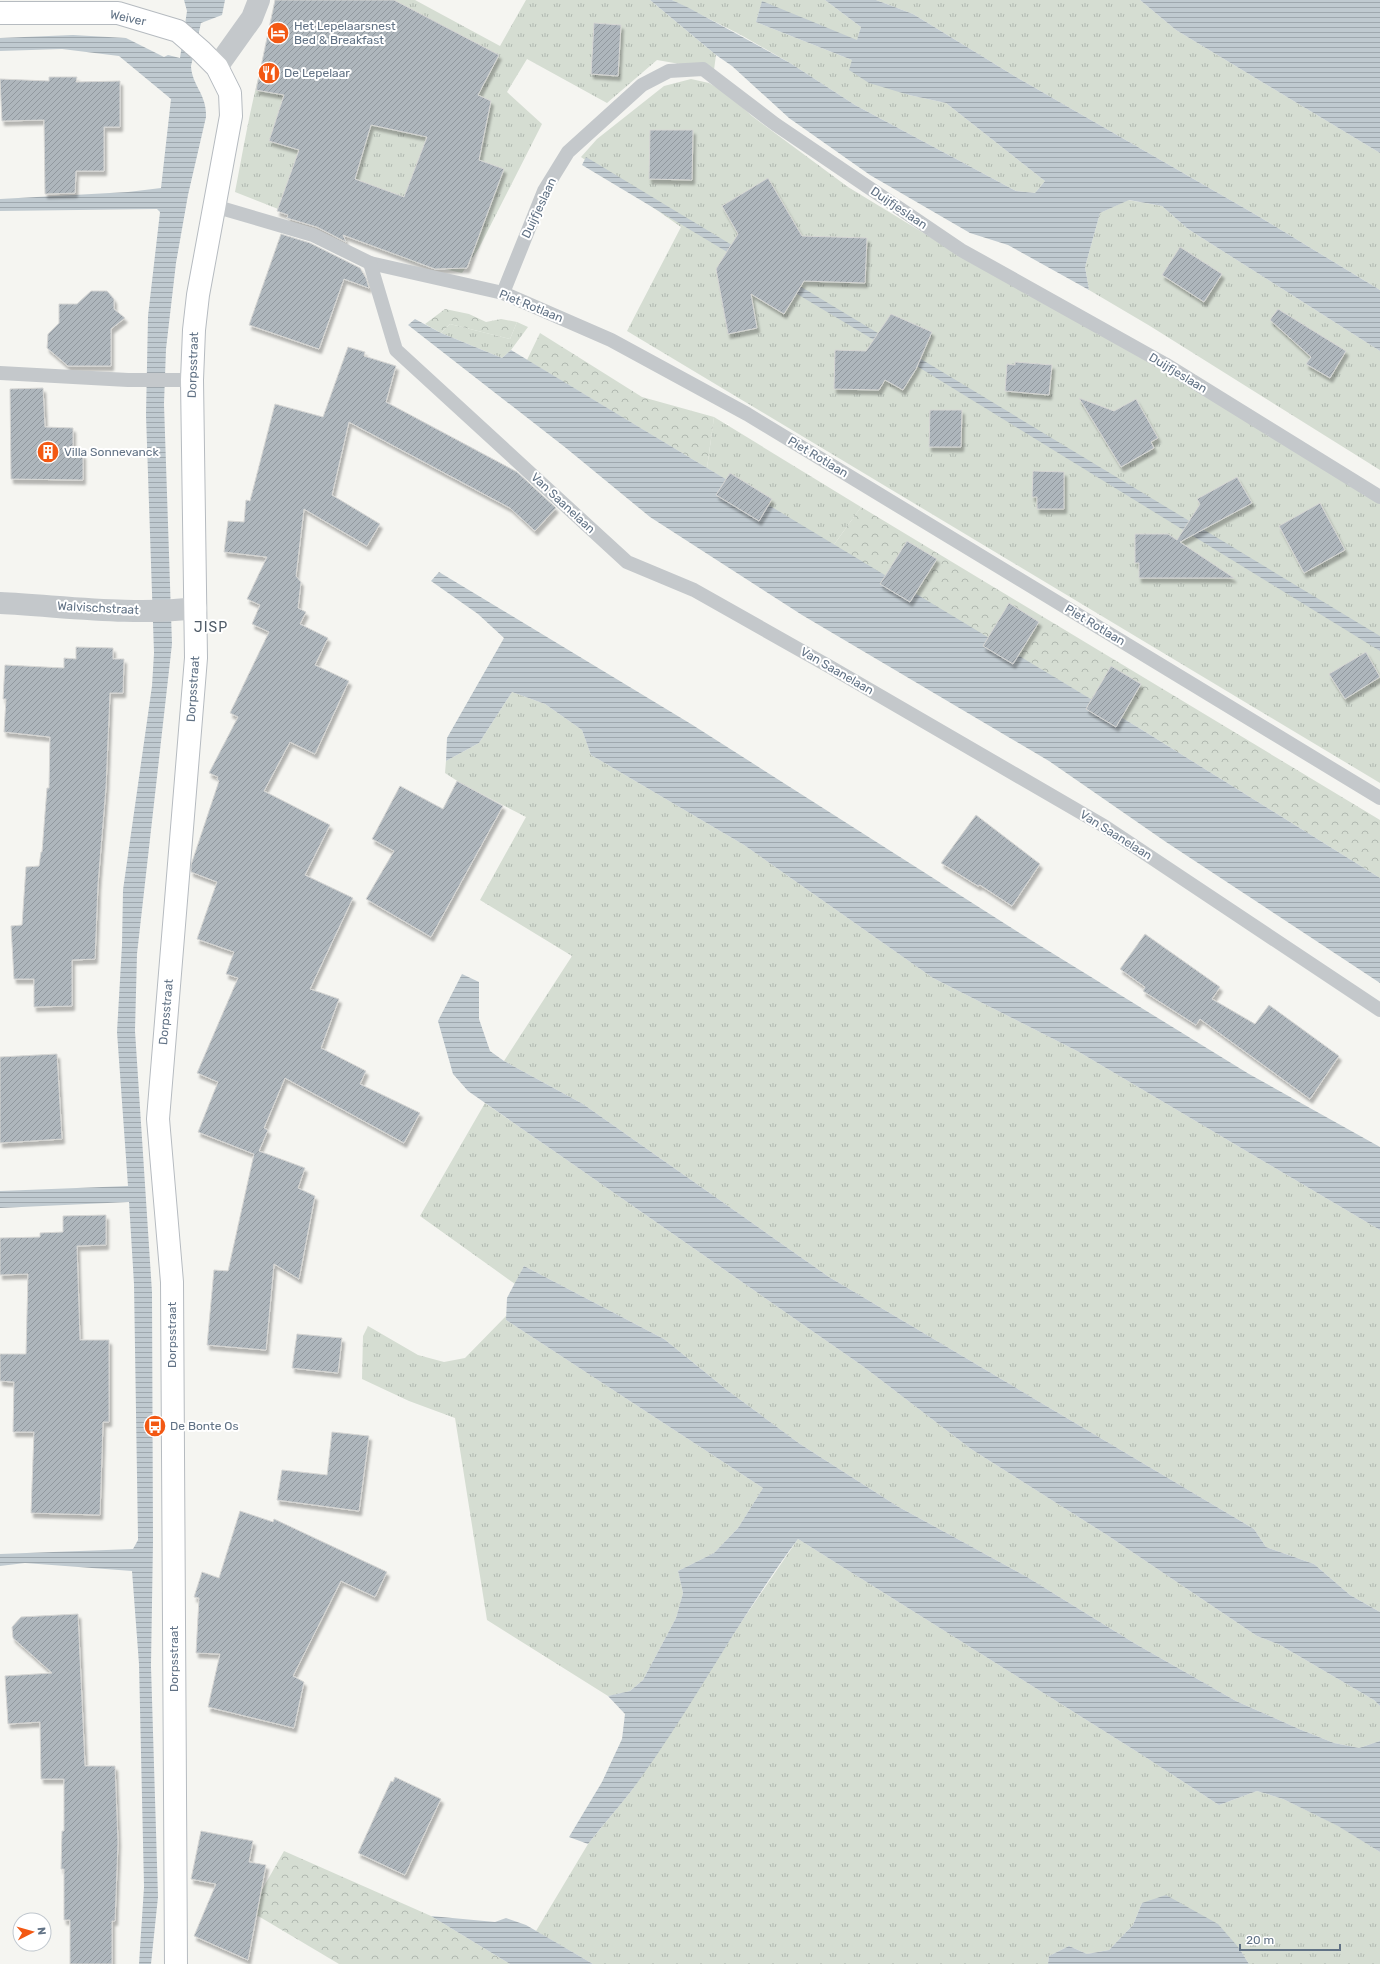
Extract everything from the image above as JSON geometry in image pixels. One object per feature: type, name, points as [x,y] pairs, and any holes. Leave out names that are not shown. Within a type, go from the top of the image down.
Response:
[{"type":"street","points":[[217,67],[252,18],[259,0]]},
{"type":"street","name":"Weiver","points":[[0,13],[118,13],[178,31],[202,51],[217,67]]},
{"type":"street","name":"Dorpsstraat","points":[[176,1964],[172,1282],[158,1119],[196,658],[186,610],[183,380],[231,116],[230,94],[217,67]]},
{"type":"street","name":"Walvischstraat","points":[[0,603],[132,610],[186,610]]},
{"type":"lane","name":"Duijfjeslaan","points":[[503,293],[544,191],[568,152],[642,85],[669,71],[703,69],[774,124],[961,250],[1165,364],[1380,498]]},
{"type":"lane","name":"Piet Rotlaan","points":[[214,206],[313,235],[370,263],[503,293],[611,340],[747,414],[1380,798]]},
{"type":"lane","name":"Van Saanelaan","points":[[370,263],[396,350],[627,562],[701,594],[832,668],[1104,826],[1380,1010]]},
{"type":"lane","points":[[0,373],[128,380],[183,380]]},
{"type":"green space","points":[[285,0],[415,0],[500,46],[526,0],[650,0],[716,55],[714,70],[657,60],[607,103],[527,59],[507,92],[542,124],[479,248],[462,273],[413,262],[235,192],[260,69],[267,45]]},
{"type":"green space","points":[[672,0],[825,0],[861,27],[857,41],[762,2],[756,22],[852,60],[909,95],[946,103],[1045,181],[1035,193],[1016,191],[855,105],[790,63],[741,35]]},
{"type":"green space","points":[[876,0],[1140,0],[1176,30],[1380,153],[1380,290],[1258,216],[1016,77],[913,14]]},
{"type":"green space","points":[[691,79],[709,83],[729,95],[752,116],[848,187],[963,257],[1115,342],[1380,501],[1380,783],[627,331],[681,227],[581,157],[597,139],[664,86]]},
{"type":"green space","points":[[1128,200],[1162,206],[1188,229],[1380,351],[1380,470],[1150,326],[1089,290],[1085,267],[1100,213]]},
{"type":"green space","points":[[445,309],[469,314],[486,322],[501,319],[517,322],[510,339],[450,324],[441,333],[425,324]]},
{"type":"green space","points":[[517,322],[528,327],[511,350],[502,358],[441,333],[450,324],[510,339]]},
{"type":"green space","points":[[540,333],[642,397],[714,417],[707,468],[527,360]]},
{"type":"green space","points":[[714,417],[861,507],[833,546],[707,468]]},
{"type":"green space","points":[[861,507],[1380,820],[1380,878],[1139,728],[833,546]]},
{"type":"green space","points":[[512,692],[545,704],[582,730],[591,755],[744,845],[933,978],[1079,1052],[1380,1230],[1380,1612],[1350,1595],[1314,1564],[1266,1547],[1254,1529],[829,1277],[583,1104],[504,1061],[572,956],[480,900],[526,817],[462,784],[445,773],[446,761],[479,743]]},
{"type":"green space","points":[[485,1103],[864,1367],[971,1449],[1107,1535],[1257,1636],[1280,1645],[1374,1700],[1380,1706],[1380,1741],[1359,1748],[1334,1743],[1236,1701],[1134,1643],[1027,1577],[897,1506],[800,1444],[727,1390],[664,1339],[524,1266],[515,1284],[420,1216]]},
{"type":"green space","points":[[507,1315],[506,1320],[763,1488],[738,1528],[714,1553],[678,1571],[683,1593],[676,1618],[643,1680],[630,1691],[608,1696],[487,1620],[455,1418],[409,1401],[362,1379],[363,1336],[368,1326],[418,1355],[444,1362],[465,1358]]},
{"type":"green space","points":[[798,1539],[1139,1753],[1219,1805],[1257,1791],[1283,1799],[1339,1826],[1380,1852],[1380,1964],[1249,1964],[1239,1948],[1142,1903],[1133,1925],[1109,1950],[1087,1954],[1069,1946],[1049,1956],[1048,1964],[593,1964],[536,1931],[588,1844],[632,1790],[740,1624]]},
{"type":"green space","points":[[284,1851],[431,1916],[510,1964],[339,1964],[250,1911]]},
{"type":"shaded area","points":[[184,0],[225,0],[222,15],[201,23],[191,66],[194,79],[204,102],[206,117],[188,195],[176,263],[166,349],[164,404],[172,644],[137,954],[135,1031],[152,1292],[153,1541],[151,1666],[158,1897],[151,1964],[139,1964],[144,1887],[139,1664],[132,1571],[25,1563],[0,1566],[0,1554],[133,1549],[138,1540],[134,1284],[129,1202],[0,1208],[0,1191],[128,1186],[117,1032],[122,945],[123,890],[152,686],[154,653],[146,415],[148,316],[160,212],[157,209],[0,211],[0,199],[128,192],[161,188],[171,99],[119,56],[62,49],[0,51],[0,38],[73,35],[126,38],[164,57],[168,55],[180,58],[187,11]]},
{"type":"shaded area","points":[[650,0],[672,0],[689,8],[790,63],[855,105],[1016,191],[1035,193],[1045,181],[946,103],[909,95],[869,83],[849,70],[852,60],[756,22],[762,1],[857,40],[861,27],[825,0],[876,0],[913,14],[1016,77],[1258,216],[1380,290],[1380,351],[1188,229],[1162,206],[1129,200],[1100,213],[1085,267],[1089,290],[1008,245],[970,233],[870,175],[789,118],[732,66],[716,55]]},
{"type":"shaded area","points":[[1140,0],[1380,0],[1380,153],[1176,30]]},
{"type":"shaded area","points":[[586,157],[1380,636],[1380,651],[894,352],[582,165]]},
{"type":"shaded area","points":[[415,319],[441,333],[502,358],[511,350],[1139,728],[1380,878],[1380,983],[1166,842],[1049,761],[802,615],[650,517],[566,448],[408,325]]},
{"type":"shaded area","points":[[439,572],[691,724],[1026,937],[1249,1074],[1380,1147],[1380,1230],[1079,1052],[933,978],[744,845],[591,755],[582,730],[545,704],[512,692],[479,743],[446,761],[447,738],[504,638],[478,614],[431,581]]},
{"type":"shaded area","points":[[462,974],[479,982],[479,1019],[490,1051],[504,1061],[583,1104],[829,1277],[1254,1529],[1266,1547],[1314,1564],[1350,1595],[1380,1612],[1380,1706],[1374,1700],[1280,1645],[1257,1636],[1107,1535],[971,1449],[864,1367],[468,1091],[453,1074],[438,1021]]},
{"type":"shaded area","points":[[524,1266],[664,1339],[727,1390],[800,1444],[897,1506],[1027,1577],[1134,1643],[1236,1701],[1334,1743],[1359,1748],[1380,1741],[1380,1852],[1338,1826],[1283,1799],[1257,1791],[1219,1805],[1139,1753],[798,1539],[776,1569],[675,1728],[632,1790],[588,1844],[569,1837],[602,1782],[622,1739],[625,1714],[608,1696],[630,1691],[643,1680],[676,1618],[683,1593],[678,1571],[714,1553],[738,1528],[763,1488],[506,1320],[507,1298]]},
{"type":"shaded area","points":[[1166,1895],[1218,1924],[1239,1948],[1249,1964],[1048,1964],[1049,1956],[1069,1946],[1087,1954],[1109,1950],[1133,1925],[1142,1903]]},
{"type":"shaded area","points":[[431,1916],[495,1922],[506,1918],[526,1925],[593,1964],[510,1964]]},
{"type":"building","points":[[275,0],[394,0],[499,55],[478,95],[491,101],[479,160],[504,169],[467,268],[435,269],[343,235],[346,242],[317,227],[287,218],[288,215],[277,211],[299,150],[269,141],[284,95],[256,90]],"holes":[[[371,125],[427,137],[404,197],[355,179]]]},
{"type":"building","points":[[594,23],[621,25],[618,76],[591,74]]},
{"type":"building","points":[[49,77],[77,77],[76,82],[120,81],[120,127],[104,127],[104,171],[76,171],[75,193],[45,194],[44,120],[2,121],[0,79],[49,81]]},
{"type":"building","points":[[650,130],[693,130],[692,180],[649,179]]},
{"type":"building","points":[[768,178],[802,236],[867,238],[865,283],[804,281],[784,314],[751,294],[757,328],[728,334],[716,269],[738,234],[722,206]]},
{"type":"building","points":[[281,234],[310,243],[360,268],[366,278],[369,288],[344,279],[319,349],[249,325]]},
{"type":"building","points":[[1180,247],[1222,274],[1204,302],[1162,275]]},
{"type":"building","points":[[91,291],[107,291],[114,299],[114,309],[125,318],[111,329],[111,366],[68,366],[47,348],[48,334],[59,323],[59,304],[77,304]]},
{"type":"building","points":[[1278,309],[1346,351],[1330,378],[1306,364],[1311,357],[1270,320]]},
{"type":"building","points":[[891,314],[932,332],[916,369],[903,390],[885,380],[879,390],[834,389],[835,350],[866,351]]},
{"type":"building","points":[[348,347],[365,352],[364,356],[396,366],[386,402],[517,472],[556,508],[535,531],[510,508],[349,422],[332,495],[380,524],[367,546],[304,509],[296,576],[301,582],[298,608],[306,612],[300,624],[328,638],[315,665],[349,681],[315,754],[290,742],[264,791],[330,825],[305,875],[353,898],[310,989],[339,999],[321,1048],[366,1071],[360,1084],[420,1113],[404,1143],[285,1078],[264,1128],[268,1130],[259,1151],[305,1168],[298,1188],[315,1196],[299,1279],[274,1264],[266,1350],[207,1345],[214,1270],[228,1271],[254,1154],[198,1132],[218,1082],[197,1073],[238,978],[226,974],[234,952],[197,939],[217,882],[191,872],[191,865],[219,781],[217,779],[218,777],[209,773],[238,717],[230,713],[269,632],[252,624],[260,605],[247,599],[267,557],[224,552],[228,521],[244,522],[246,500],[250,501],[275,404],[323,417]]},
{"type":"building","points":[[1015,362],[1052,365],[1049,395],[1005,391],[1007,364],[1015,365]]},
{"type":"building","name":"Villa Sonnevanck","points":[[43,388],[45,427],[73,428],[73,454],[83,454],[83,480],[11,479],[10,389]]},
{"type":"building","points":[[1079,398],[1114,411],[1136,399],[1158,438],[1151,442],[1154,448],[1121,467]]},
{"type":"building","points":[[930,410],[962,410],[961,447],[929,447]]},
{"type":"building","points":[[1033,471],[1064,472],[1064,509],[1037,509],[1037,497],[1032,497]]},
{"type":"building","points":[[730,473],[772,499],[759,521],[716,495]]},
{"type":"building","points":[[1237,477],[1252,503],[1180,542],[1234,578],[1139,578],[1139,563],[1135,563],[1135,534],[1168,534],[1177,540],[1200,504],[1197,499]]},
{"type":"building","points":[[1320,503],[1345,550],[1304,573],[1279,526]]},
{"type":"building","points":[[907,541],[937,559],[910,602],[880,584]]},
{"type":"building","points":[[1009,603],[1039,622],[1013,664],[983,646]]},
{"type":"building","points":[[76,647],[113,648],[113,659],[124,659],[123,693],[110,693],[106,787],[98,884],[95,959],[72,960],[72,1006],[34,1007],[34,979],[14,979],[11,926],[22,925],[26,867],[39,866],[42,852],[47,788],[49,788],[50,737],[4,732],[6,699],[3,699],[5,665],[64,668],[64,658],[76,659]]},
{"type":"building","points":[[1366,652],[1380,677],[1345,699],[1329,674]]},
{"type":"building","points":[[1111,666],[1141,684],[1116,727],[1086,709]]},
{"type":"building","points":[[457,781],[503,806],[431,937],[366,899],[394,851],[372,839],[400,786],[443,809]]},
{"type":"building","points":[[976,815],[1040,864],[1012,906],[980,885],[978,886],[941,863]]},
{"type":"building","points":[[1145,934],[1220,987],[1212,999],[1255,1024],[1269,1005],[1339,1056],[1310,1099],[1200,1019],[1196,1025],[1143,991],[1145,987],[1120,969]]},
{"type":"building","points":[[57,1054],[62,1139],[0,1143],[0,1057]]},
{"type":"building","points":[[106,1215],[106,1245],[77,1246],[80,1340],[109,1340],[109,1422],[103,1422],[100,1515],[31,1513],[34,1432],[13,1432],[14,1382],[0,1381],[0,1354],[26,1354],[28,1274],[0,1275],[0,1238],[40,1237],[40,1233],[63,1232],[63,1216]]},
{"type":"building","points":[[297,1334],[342,1338],[338,1373],[292,1368]]},
{"type":"building","points":[[332,1432],[369,1436],[359,1511],[277,1500],[282,1470],[327,1475]]},
{"type":"building","points":[[240,1511],[273,1522],[274,1519],[387,1572],[375,1597],[341,1581],[293,1676],[304,1682],[294,1728],[208,1707],[220,1654],[196,1653],[199,1598],[194,1597],[202,1572],[219,1578]]},
{"type":"building","points":[[78,1614],[85,1766],[115,1766],[118,1842],[115,1921],[112,1921],[112,1964],[70,1964],[70,1920],[64,1920],[64,1869],[61,1869],[62,1831],[64,1831],[64,1779],[41,1779],[40,1722],[8,1724],[5,1676],[52,1673],[13,1638],[12,1627],[21,1617]]},
{"type":"building","points":[[395,1777],[441,1799],[405,1875],[358,1853],[391,1781],[393,1782]]},
{"type":"building","points":[[201,1831],[253,1841],[249,1862],[266,1865],[248,1960],[194,1936],[216,1884],[191,1879]]},
{"type":"place","name":"Het Lepelaarsnest Bed & Breakfast","points":[[278,33]]},
{"type":"place","name":"De Lepelaar","points":[[269,73]]},
{"type":"place","name":"Villa Sonnevanck","points":[[48,452]]},
{"type":"place","name":"De Bonte Os","points":[[155,1426]]},
{"type":"district","name":"JISP","points":[[211,627]]}]
